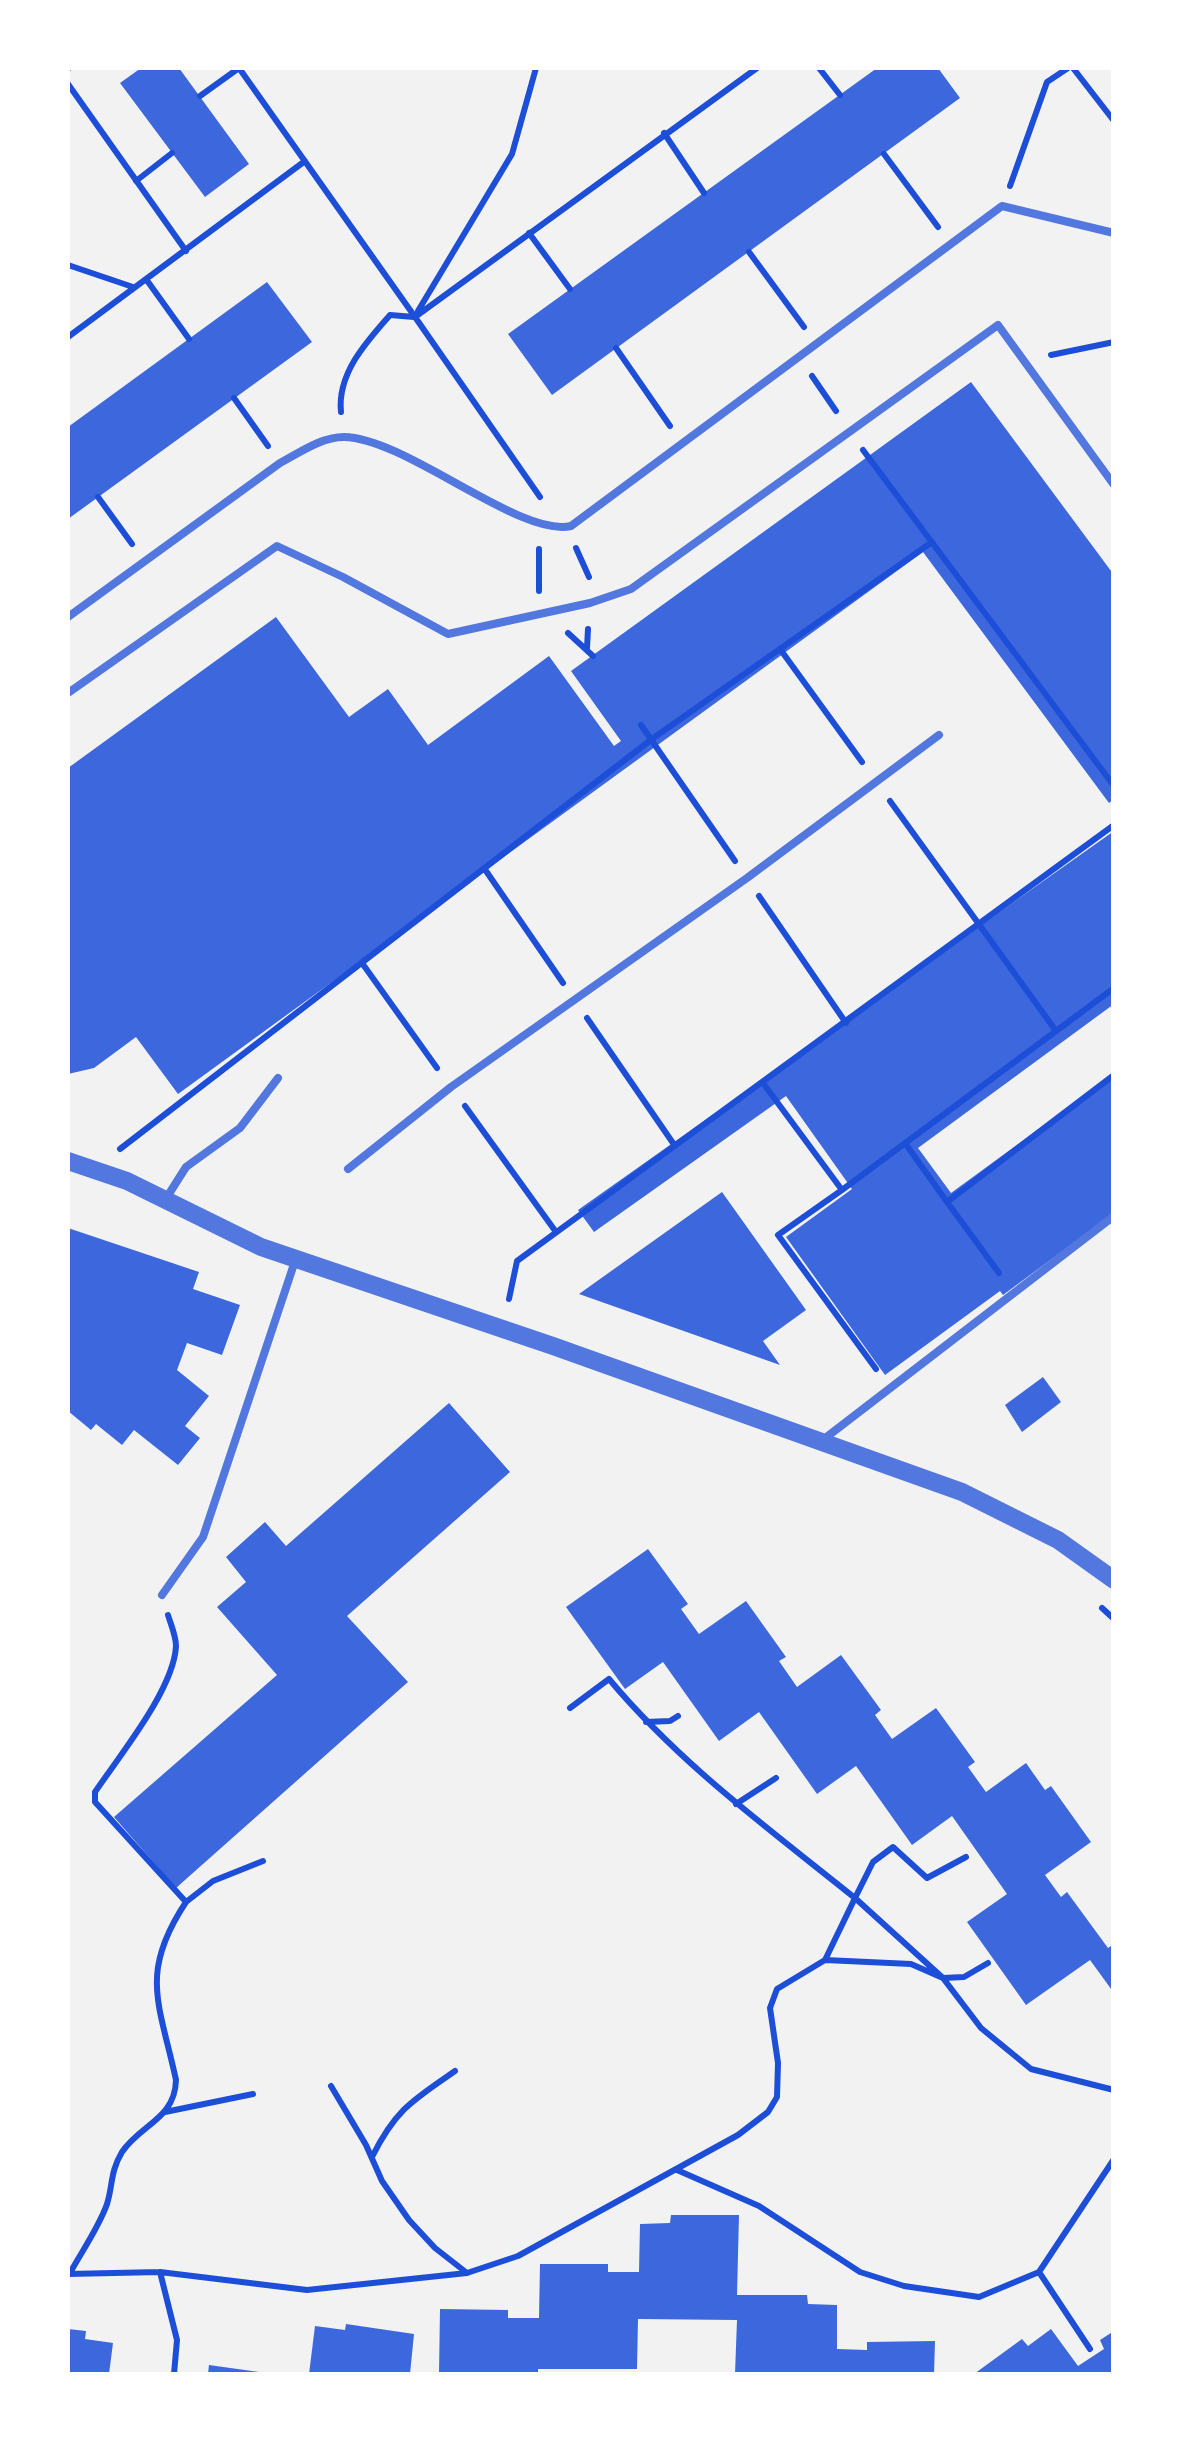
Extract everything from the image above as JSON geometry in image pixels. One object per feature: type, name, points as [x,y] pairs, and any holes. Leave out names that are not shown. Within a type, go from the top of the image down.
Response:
[{"type":"street","points":[[68,1161],[166,1198],[261,1246],[962,1492],[1058,1540],[1114,1580]]},
{"type":"lane","points":[[68,616],[280,464],[306,449],[343,437],[382,446],[519,514],[562,528],[576,523],[1002,206],[1114,233]]},
{"type":"lane","points":[[68,693],[277,546],[448,634],[590,603],[631,589],[998,325],[1114,485]]},
{"type":"lane","points":[[348,1169],[451,1088],[732,889],[939,735]]},
{"type":"lane","points":[[166,1198],[186,1167],[240,1128],[278,1078]]},
{"type":"lane","points":[[822,1440],[1114,1216]]},
{"type":"lane","points":[[162,1595],[203,1537],[296,1258]]},
{"type":"path","points":[[200,96],[239,68],[562,528]]},
{"type":"path","points":[[415,317],[512,154],[536,68]]},
{"type":"path","points":[[343,437],[338,391],[365,343],[390,315],[415,317],[757,68]]},
{"type":"path","points":[[818,68],[840,94]]},
{"type":"path","points":[[1002,206],[1047,82],[1070,68],[1114,121]]},
{"type":"path","points":[[68,84],[186,252]]},
{"type":"path","points":[[664,133],[704,192]]},
{"type":"path","points":[[136,181],[172,153]]},
{"type":"path","points":[[884,154],[950,244]]},
{"type":"path","points":[[68,337],[305,161]]},
{"type":"path","points":[[529,232],[570,288]]},
{"type":"path","points":[[749,252],[816,344]]},
{"type":"path","points":[[68,266],[134,287]]},
{"type":"path","points":[[146,278],[189,338]]},
{"type":"path","points":[[1026,365],[1114,342]]},
{"type":"path","points":[[616,348],[682,444]]},
{"type":"path","points":[[798,357],[1114,786]]},
{"type":"path","points":[[234,398],[280,464]]},
{"type":"path","points":[[98,497],[145,562]]},
{"type":"path","points":[[94,1168],[652,739],[932,542]]},
{"type":"path","points":[[642,725],[652,739]]},
{"type":"path","points":[[502,1330],[516,1261],[1114,825]]},
{"type":"path","points":[[980,926],[1056,1031]]},
{"type":"path","points":[[888,1386],[778,1235],[1114,988]]},
{"type":"path","points":[[946,1202],[1114,1076]]},
{"type":"path","points":[[763,1083],[842,1190]]},
{"type":"path","points":[[906,1143],[1013,1292]]},
{"type":"path","points":[[162,1595],[176,1643],[171,1674],[94,1792],[95,1802],[186,1902]]},
{"type":"path","points":[[570,1708],[609,1679],[645,1722],[736,1804],[854,1898],[944,1978],[981,2028],[1031,2069],[1114,2090]]},
{"type":"path","points":[[645,1722],[670,1721],[678,1716]]},
{"type":"path","points":[[736,1804],[776,1778]]},
{"type":"path","points":[[264,1861],[213,1881],[186,1902],[166,1932],[155,1969],[176,2080],[175,2096],[122,2153],[109,2180],[107,2203],[69,2273],[160,2272],[307,2290],[467,2273],[518,2256],[738,2135],[768,2112],[778,2097],[778,2063],[770,2008],[777,1989],[825,1960],[874,1862],[893,1847],[927,1878],[966,1857]]},
{"type":"path","points":[[825,1960],[911,1964],[944,1978],[964,1977],[988,1964]]},
{"type":"path","points":[[372,2158],[389,2123],[414,2099],[455,2070]]},
{"type":"path","points":[[331,2086],[382,2181],[410,2220],[435,2248],[467,2273]]},
{"type":"path","points":[[164,2112],[253,2094]]},
{"type":"path","points":[[676,2169],[760,2206],[860,2272],[904,2286],[978,2297],[1039,2272],[1114,2159]]},
{"type":"path","points":[[160,2272],[177,2340],[174,2374]]},
{"type":"path","points":[[1039,2272],[1090,2348]]},
{"type":"building","points":[[141,68],[179,68],[249,164],[205,197],[120,83]]},
{"type":"building","points":[[877,68],[938,68],[960,98],[552,395],[508,334]]},
{"type":"building","points":[[267,282],[312,342],[68,519],[68,427]]},
{"type":"building","points":[[971,382],[1114,575],[1114,799],[1109,803],[923,552],[178,1094],[136,1037],[94,1068],[68,1074],[68,768],[276,617],[349,717],[388,689],[428,745],[549,656],[614,746],[621,741],[571,671]]},
{"type":"building","points":[[1114,831],[1114,1004],[918,1148],[951,1193],[1114,1074],[1114,1213],[885,1375],[786,1237],[852,1189],[786,1096],[594,1232],[578,1210]]},
{"type":"building","points":[[722,1192],[806,1310],[763,1341],[780,1365],[579,1294]]},
{"type":"building","points":[[68,1228],[199,1272],[193,1289],[240,1305],[222,1355],[187,1343],[177,1370],[209,1396],[185,1426],[200,1438],[178,1465],[134,1430],[122,1445],[96,1424],[91,1430],[68,1411]]},
{"type":"building","points":[[1043,1377],[1061,1402],[1022,1432],[1005,1405]]},
{"type":"building","points":[[449,1403],[510,1472],[347,1616],[408,1682],[176,1888],[114,1817],[277,1675],[217,1607],[246,1582],[226,1557],[265,1522],[286,1546]]},
{"type":"building","points":[[648,1549],[688,1604],[681,1609],[699,1634],[746,1601],[786,1657],[779,1661],[797,1687],[841,1655],[881,1710],[875,1715],[892,1739],[936,1708],[975,1762],[968,1767],[986,1792],[1026,1763],[1045,1790],[1051,1786],[1091,1842],[1045,1875],[1061,1897],[1067,1892],[1108,1948],[1114,1944],[1114,1993],[1090,1960],[1026,2005],[967,1922],[1007,1894],[952,1816],[912,1845],[856,1766],[817,1794],[759,1712],[719,1741],[663,1662],[625,1689],[566,1607]]},
{"type":"building","points":[[671,2215],[739,2215],[737,2295],[807,2295],[808,2304],[837,2305],[837,2349],[867,2350],[867,2342],[935,2341],[934,2374],[735,2374],[737,2320],[638,2319],[637,2369],[439,2374],[440,2309],[508,2310],[508,2318],[539,2318],[540,2264],[608,2264],[608,2272],[639,2272],[640,2224],[670,2223]]},
{"type":"building","points":[[346,2324],[414,2334],[410,2374],[309,2374],[315,2326],[345,2330]]},
{"type":"building","points":[[68,2329],[86,2331],[85,2339],[113,2343],[109,2374],[68,2374]]},
{"type":"building","points":[[1051,2329],[1078,2366],[1104,2349],[1100,2340],[1114,2331],[1114,2374],[974,2374],[1022,2339],[1028,2346]]},
{"type":"building","points":[[209,2365],[259,2372],[259,2374],[208,2374]]}]
